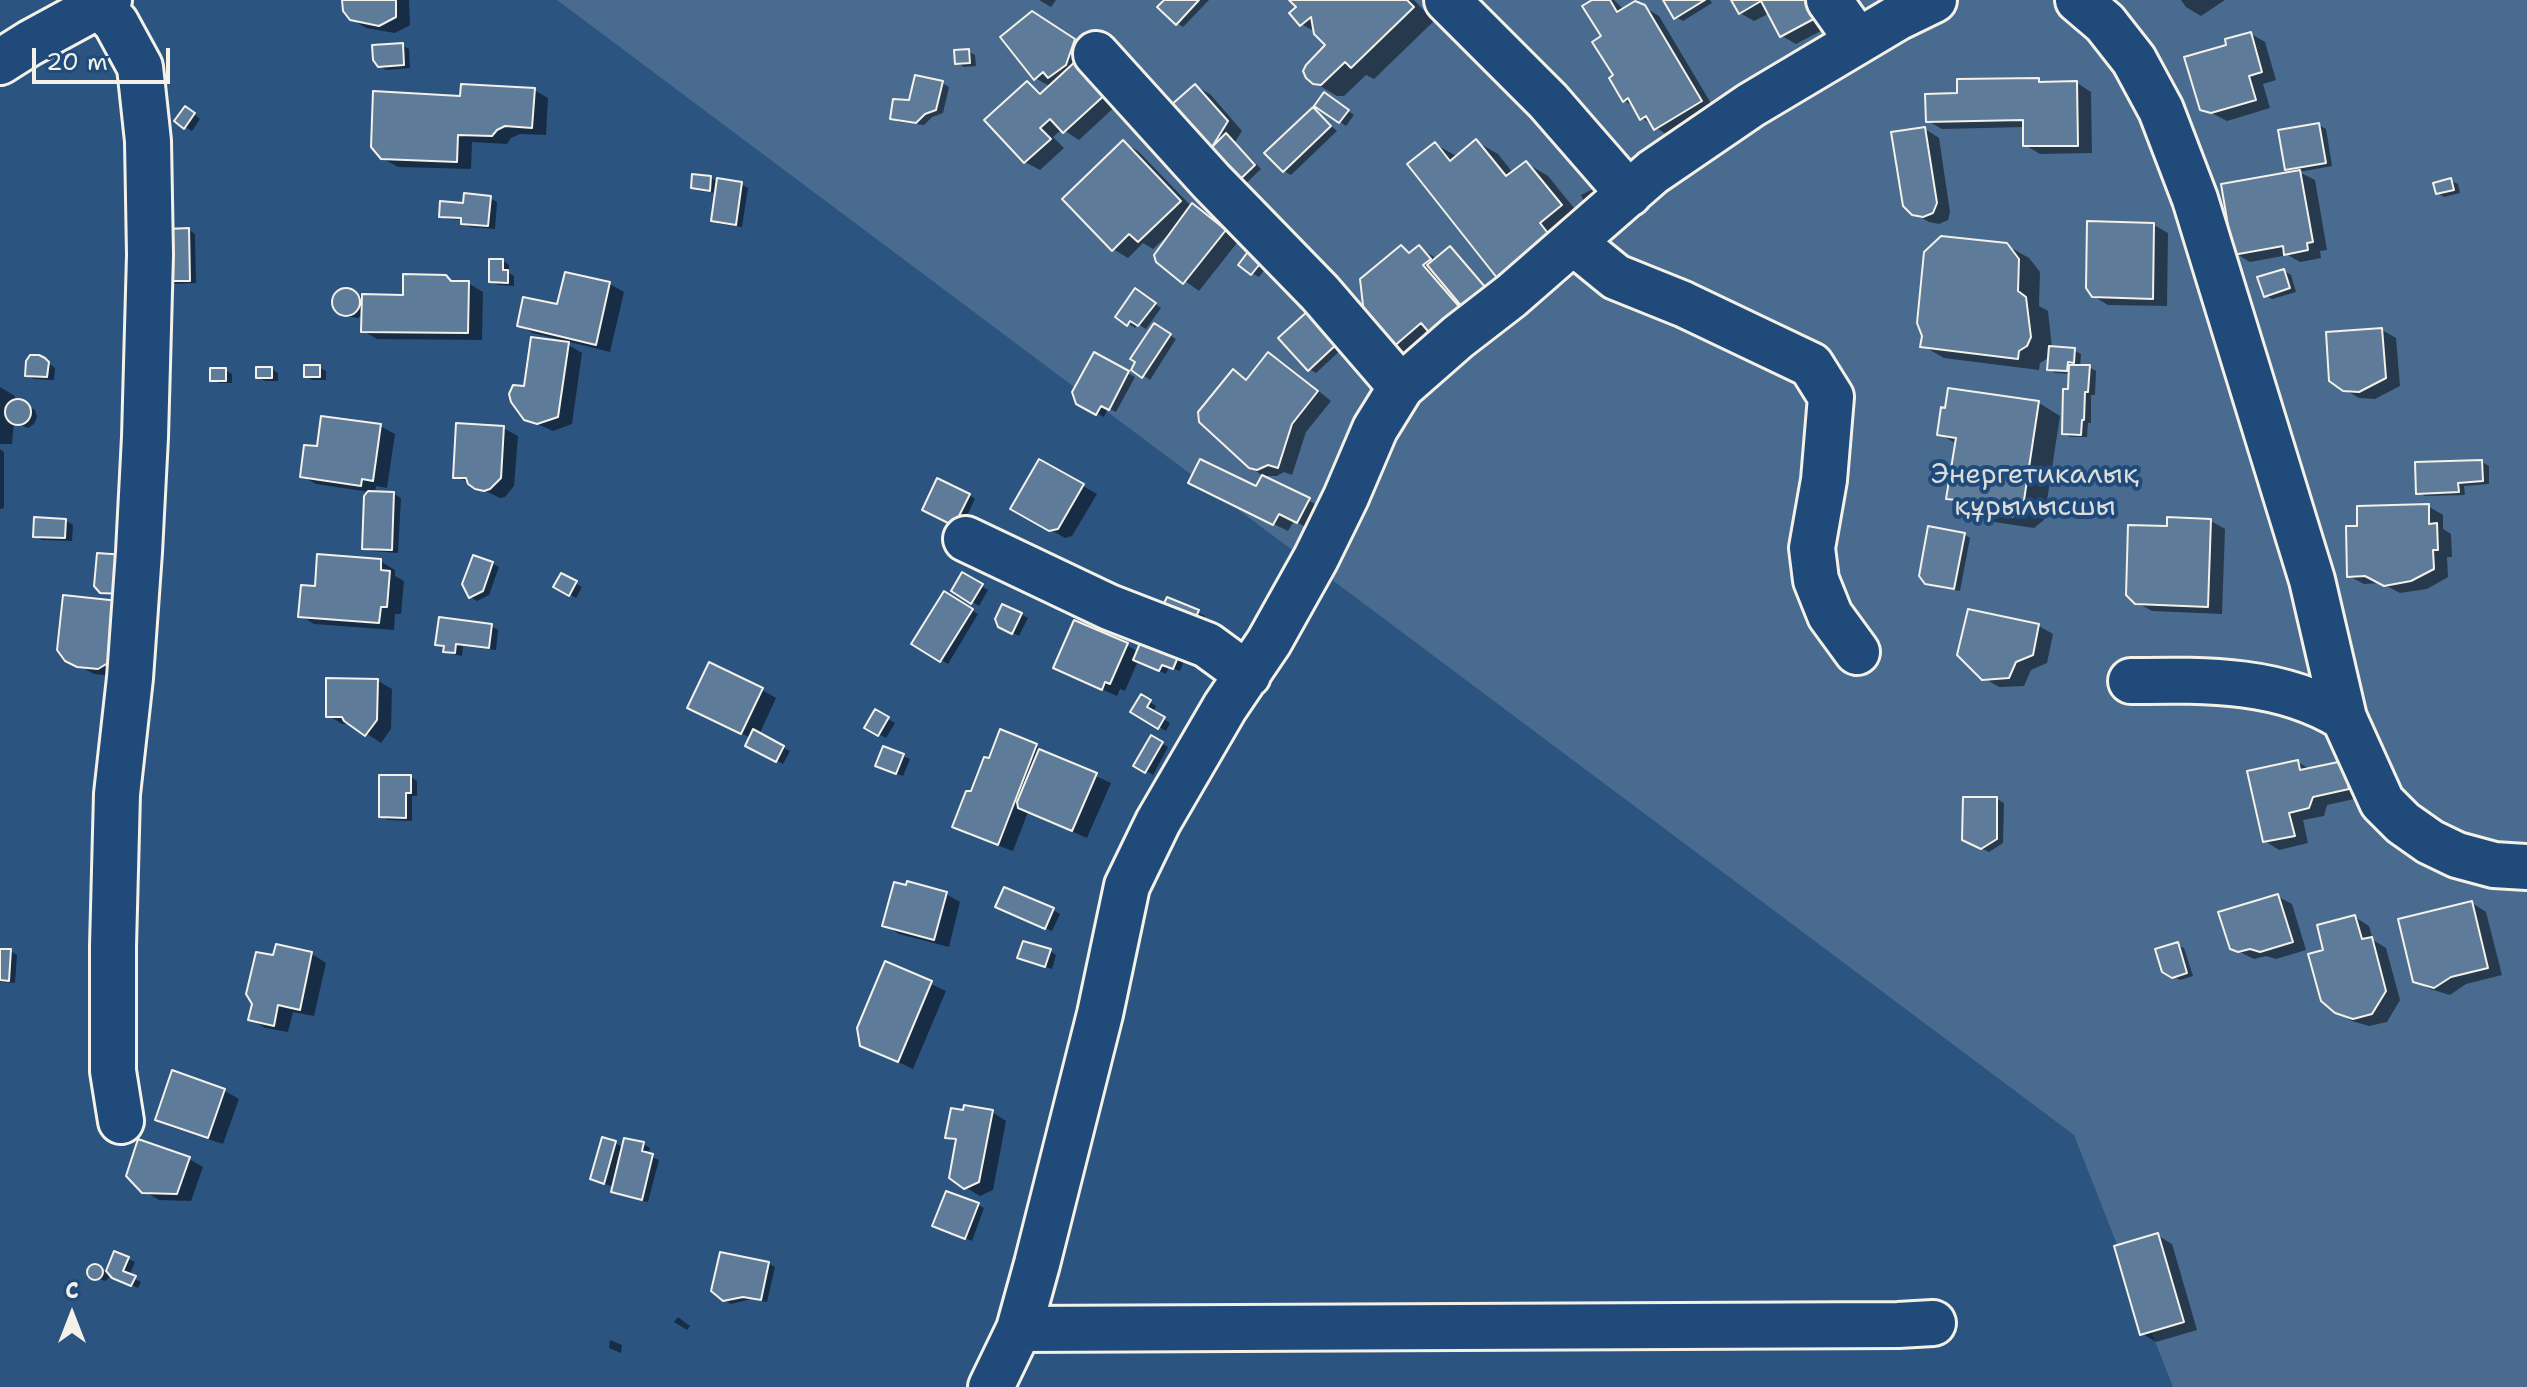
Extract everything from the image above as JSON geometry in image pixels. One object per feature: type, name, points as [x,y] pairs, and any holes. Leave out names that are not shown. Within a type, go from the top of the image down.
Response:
[{"type":"street","points":[[1447,0],[1548,101],[1629,194]]},
{"type":"street","points":[[1829,0],[1858,41]]},
{"type":"street","points":[[991,1387],[1019,1329],[1100,1014],[1127,886],[1166,809],[1225,707],[1269,642],[1316,558],[1375,429],[1401,387],[1653,172],[1751,105],[1934,0]]},
{"type":"street","points":[[2079,0],[2105,23],[2134,60],[2161,110],[2195,199],[2312,580],[2344,718],[2382,802],[2403,823],[2430,842],[2457,855],[2494,865],[2527,867]]},
{"type":"street","points":[[0,62],[104,3],[140,67],[148,141],[150,255],[139,552],[130,678],[117,794],[113,1071],[121,1121]]},
{"type":"street","points":[[1096,54],[1211,181],[1320,293],[1401,387]]},
{"type":"street","points":[[1573,242],[1616,277],[1683,304],[1811,365],[1831,397],[1824,480],[1812,548],[1816,580],[1830,615],[1857,652]]},
{"type":"street","points":[[966,539],[1109,607],[1207,645],[1248,675]]},
{"type":"street","points":[[2131,681],[2212,680],[2270,688],[2323,704],[2344,718]]},
{"type":"street","points":[[1019,1329],[1933,1323]]},
{"type":"green space","name":"Энергетикалық құрылысшы","points":[[557,0],[2527,0],[2527,1387],[2173,1387],[2074,1135]]},
{"type":"building","points":[[342,0],[396,0],[396,17],[379,26],[350,20],[343,11]]},
{"type":"building","points":[[1164,0],[1199,0],[1176,25],[1157,7]]},
{"type":"building","points":[[1289,0],[1407,0],[1414,7],[1351,68],[1345,62],[1321,85],[1313,84],[1303,71],[1325,45],[1314,34],[1311,17],[1300,26],[1289,13],[1296,7]]},
{"type":"building","points":[[1592,0],[1610,0],[1617,12],[1635,1],[1645,5],[1702,101],[1654,130],[1646,116],[1640,120],[1628,98],[1623,102],[1609,78],[1613,75],[1592,42],[1601,36],[1582,6]]},
{"type":"building","points":[[1663,0],[1705,0],[1674,19]]},
{"type":"building","points":[[1731,0],[1815,0],[1823,14],[1780,37],[1761,1],[1739,14]]},
{"type":"building","points":[[1032,11],[1075,39],[1066,65],[1048,78],[1043,72],[1034,80],[1000,37]]},
{"type":"building","points":[[2251,32],[2262,72],[2249,76],[2256,100],[2211,113],[2200,110],[2184,57],[2226,45],[2225,39]]},
{"type":"building","points":[[403,43],[404,65],[378,67],[373,60],[372,45]]},
{"type":"building","points":[[969,49],[970,63],[955,64],[954,50]]},
{"type":"building","points":[[1077,60],[1108,92],[1063,133],[1050,119],[1040,128],[1051,139],[1024,163],[984,120],[1027,81],[1040,94]]},
{"type":"building","points":[[915,75],[943,81],[936,110],[925,114],[916,123],[890,119],[893,99],[909,100]]},
{"type":"building","points":[[2039,78],[2039,82],[2077,81],[2078,146],[2023,146],[2023,120],[1926,122],[1925,94],[1957,93],[1957,79]]},
{"type":"building","points":[[461,84],[535,88],[532,128],[505,126],[492,136],[458,135],[457,162],[381,159],[371,147],[373,91],[460,96]]},
{"type":"building","points":[[1195,84],[1228,121],[1212,147],[1190,146],[1162,113]]},
{"type":"building","points":[[1324,92],[1349,110],[1339,123],[1314,106]]},
{"type":"building","points":[[185,106],[195,113],[184,129],[174,121]]},
{"type":"building","points":[[1313,107],[1331,126],[1283,172],[1264,153]]},
{"type":"building","points":[[2319,123],[2326,163],[2285,170],[2278,130]]},
{"type":"building","points":[[1925,127],[1937,203],[1933,213],[1923,217],[1912,215],[1903,206],[1891,132]]},
{"type":"building","points":[[1226,133],[1255,165],[1230,189],[1201,158]]},
{"type":"building","points":[[1476,139],[1506,176],[1526,161],[1562,205],[1540,223],[1558,246],[1505,288],[1407,164],[1435,142],[1450,161]]},
{"type":"building","points":[[1123,140],[1181,201],[1138,242],[1129,234],[1112,251],[1062,199]]},
{"type":"building","points":[[2300,170],[2313,242],[2307,243],[2308,250],[2284,255],[2283,246],[2233,255],[2221,184]]},
{"type":"building","points":[[692,174],[711,176],[710,191],[691,188]]},
{"type":"building","points":[[717,178],[742,182],[736,225],[711,221]]},
{"type":"building","points":[[2451,178],[2454,190],[2436,194],[2433,183]]},
{"type":"building","points":[[464,193],[491,196],[488,226],[461,224],[461,218],[439,217],[440,201],[463,203]]},
{"type":"building","points":[[1192,203],[1226,230],[1183,284],[1156,262],[1154,255]]},
{"type":"building","points":[[2087,221],[2154,223],[2153,299],[2092,297],[2086,288]]},
{"type":"building","points":[[189,228],[190,281],[164,281],[167,229]]},
{"type":"building","points":[[1941,236],[2007,243],[2019,259],[2018,291],[2026,297],[2031,337],[2027,346],[2019,351],[2018,359],[1920,347],[1922,336],[1917,323],[1924,252]]},
{"type":"building","points":[[1401,245],[1409,253],[1419,245],[1431,259],[1423,265],[1463,311],[1433,337],[1421,323],[1392,348],[1364,314],[1360,279]]},
{"type":"building","points":[[1450,246],[1486,288],[1463,308],[1427,265]]},
{"type":"building","points":[[1250,249],[1263,260],[1251,275],[1238,265]]},
{"type":"building","points":[[489,259],[503,259],[503,270],[508,270],[508,283],[489,282]]},
{"type":"building","points":[[2284,269],[2290,288],[2264,297],[2257,277]]},
{"type":"building","points":[[565,272],[610,282],[596,345],[517,326],[523,297],[557,304]]},
{"type":"building","points":[[403,274],[446,275],[451,281],[469,281],[468,333],[361,332],[362,294],[403,295]]},
{"type":"building","points":[[346,288],[356,292],[360,302],[356,312],[346,316],[336,312],[332,302],[336,292]]},
{"type":"building","points":[[1135,288],[1156,303],[1138,326],[1130,321],[1127,326],[1115,317]]},
{"type":"building","points":[[1309,310],[1339,342],[1308,371],[1278,338]]},
{"type":"building","points":[[1154,323],[1171,334],[1142,378],[1131,370],[1135,362],[1130,359]]},
{"type":"building","points":[[2382,328],[2386,378],[2359,392],[2343,391],[2329,381],[2326,332]]},
{"type":"building","points":[[531,337],[569,342],[558,417],[537,424],[524,420],[509,394],[513,385],[524,386]]},
{"type":"building","points":[[2049,346],[2075,348],[2074,363],[2068,362],[2067,371],[2047,370]]},
{"type":"building","points":[[1094,352],[1129,371],[1109,410],[1101,406],[1096,415],[1076,404],[1072,392]]},
{"type":"building","points":[[1268,352],[1318,391],[1292,424],[1278,468],[1268,465],[1257,470],[1249,468],[1199,422],[1198,412],[1233,369],[1246,380]]},
{"type":"building","points":[[30,355],[39,355],[49,362],[47,377],[25,376],[26,361]]},
{"type":"building","points":[[304,365],[320,365],[320,377],[304,377]]},
{"type":"building","points":[[2069,365],[2090,365],[2081,435],[2062,434],[2063,389],[2068,389]]},
{"type":"building","points":[[256,367],[272,367],[272,378],[256,378]]},
{"type":"building","points":[[210,368],[226,368],[226,381],[210,381]]},
{"type":"building","points":[[1948,388],[2039,401],[2023,507],[2012,517],[1965,510],[1966,501],[1946,499],[1956,438],[1937,435],[1941,407],[1945,408]]},
{"type":"building","points":[[18,399],[27,403],[31,412],[27,421],[18,425],[9,421],[5,412],[9,403]]},
{"type":"building","points":[[321,416],[381,424],[373,481],[362,479],[361,486],[300,477],[304,445],[317,446]]},
{"type":"building","points":[[456,423],[504,426],[501,478],[490,489],[475,489],[466,478],[453,478]]},
{"type":"building","points":[[1039,459],[1084,484],[1058,529],[1049,531],[1010,509]]},
{"type":"building","points":[[1200,459],[1256,486],[1262,475],[1310,498],[1297,523],[1279,514],[1273,525],[1188,483]]},
{"type":"building","points":[[2482,460],[2483,481],[2458,483],[2459,492],[2416,494],[2415,462]]},
{"type":"building","points":[[937,478],[970,494],[954,526],[922,510]]},
{"type":"building","points":[[368,491],[394,492],[392,550],[362,549],[364,496]]},
{"type":"building","points":[[2429,504],[2429,524],[2437,523],[2438,550],[2433,550],[2434,569],[2411,581],[2384,586],[2365,576],[2347,577],[2346,526],[2357,526],[2357,506]]},
{"type":"building","points":[[34,517],[66,519],[65,538],[33,537]]},
{"type":"building","points":[[2167,517],[2211,519],[2208,607],[2135,604],[2126,595],[2128,525],[2167,526]]},
{"type":"building","points":[[1928,526],[1965,533],[1954,589],[1925,584],[1919,576]]},
{"type":"building","points":[[97,553],[126,555],[123,594],[100,593],[94,586]]},
{"type":"building","points":[[317,554],[381,559],[381,570],[390,571],[387,607],[381,607],[379,623],[298,617],[301,585],[315,586]]},
{"type":"building","points":[[473,555],[493,562],[483,591],[469,598],[462,584]]},
{"type":"building","points":[[962,572],[983,584],[971,604],[951,591]]},
{"type":"building","points":[[561,573],[577,581],[569,596],[553,587]]},
{"type":"building","points":[[944,591],[973,609],[940,662],[911,644]]},
{"type":"building","points":[[63,595],[119,601],[113,660],[98,669],[77,667],[65,661],[57,650]]},
{"type":"building","points":[[1167,597],[1199,610],[1191,628],[1159,614]]},
{"type":"building","points":[[1002,604],[1022,613],[1012,634],[998,627],[995,619]]},
{"type":"building","points":[[1968,609],[2039,624],[2033,655],[2016,662],[2009,678],[1982,680],[1957,655]]},
{"type":"building","points":[[439,617],[492,624],[489,648],[456,644],[455,653],[443,652],[444,646],[435,645]]},
{"type":"building","points":[[1074,620],[1128,643],[1110,684],[1105,682],[1102,690],[1053,668]]},
{"type":"building","points":[[1143,636],[1178,657],[1173,669],[1162,665],[1159,671],[1133,660]]},
{"type":"building","points":[[709,662],[763,688],[741,734],[687,708]]},
{"type":"building","points":[[326,678],[378,679],[377,720],[365,736],[342,717],[326,717]]},
{"type":"building","points":[[1141,694],[1151,700],[1147,707],[1165,717],[1158,729],[1130,712]]},
{"type":"building","points":[[875,709],[889,717],[878,736],[864,728]]},
{"type":"building","points":[[753,729],[784,746],[776,762],[745,746]]},
{"type":"building","points":[[1000,729],[1037,744],[998,845],[952,827],[966,791],[971,791],[984,757],[989,758]]},
{"type":"building","points":[[1151,735],[1163,742],[1145,773],[1133,766]]},
{"type":"building","points":[[883,746],[904,754],[896,774],[875,766]]},
{"type":"building","points":[[1039,749],[1097,773],[1072,831],[1018,808],[1017,802]]},
{"type":"building","points":[[2298,760],[2300,770],[2343,761],[2349,789],[2313,797],[2309,808],[2289,813],[2295,836],[2263,842],[2247,771]]},
{"type":"building","points":[[379,775],[411,775],[411,793],[406,793],[406,818],[379,817]]},
{"type":"building","points":[[1963,797],[1997,797],[1997,839],[1981,849],[1962,840]]},
{"type":"building","points":[[907,881],[947,892],[934,940],[882,926],[894,882],[906,885]]},
{"type":"building","points":[[1004,887],[1054,908],[1045,929],[995,907]]},
{"type":"building","points":[[2278,894],[2293,942],[2260,952],[2230,949],[2218,912]]},
{"type":"building","points":[[2472,901],[2488,968],[2451,977],[2434,988],[2413,982],[2398,919]]},
{"type":"building","points":[[2355,915],[2362,939],[2372,937],[2386,991],[2372,1014],[2353,1019],[2335,1013],[2321,1001],[2308,954],[2323,950],[2317,925]]},
{"type":"building","points":[[1023,941],[1051,949],[1045,967],[1017,958]]},
{"type":"building","points":[[2178,942],[2187,973],[2172,978],[2162,972],[2155,949]]},
{"type":"building","points":[[276,944],[312,952],[300,1010],[278,1005],[274,1026],[248,1020],[252,1004],[246,994],[256,952],[273,955]]},
{"type":"building","points":[[0,949],[11,949],[9,981],[0,980]]},
{"type":"building","points":[[885,961],[932,981],[898,1062],[860,1046],[857,1028]]},
{"type":"building","points":[[172,1070],[225,1089],[208,1138],[155,1120]]},
{"type":"building","points":[[964,1105],[993,1110],[979,1182],[964,1189],[949,1178],[956,1139],[945,1138],[951,1108],[963,1110]]},
{"type":"building","points":[[602,1137],[616,1141],[604,1184],[590,1179]]},
{"type":"building","points":[[624,1138],[644,1142],[642,1151],[653,1154],[642,1200],[611,1192]]},
{"type":"building","points":[[138,1139],[190,1157],[177,1194],[142,1193],[126,1176]]},
{"type":"building","points":[[946,1191],[979,1203],[965,1239],[932,1226]]},
{"type":"building","points":[[2158,1233],[2184,1322],[2140,1335],[2114,1246]]},
{"type":"building","points":[[114,1251],[129,1257],[123,1271],[136,1276],[131,1286],[112,1278],[106,1271]]},
{"type":"building","points":[[720,1252],[769,1262],[761,1300],[743,1297],[723,1301],[711,1291]]},
{"type":"building","points":[[95,1264],[103,1272],[95,1280],[87,1272]]}]
